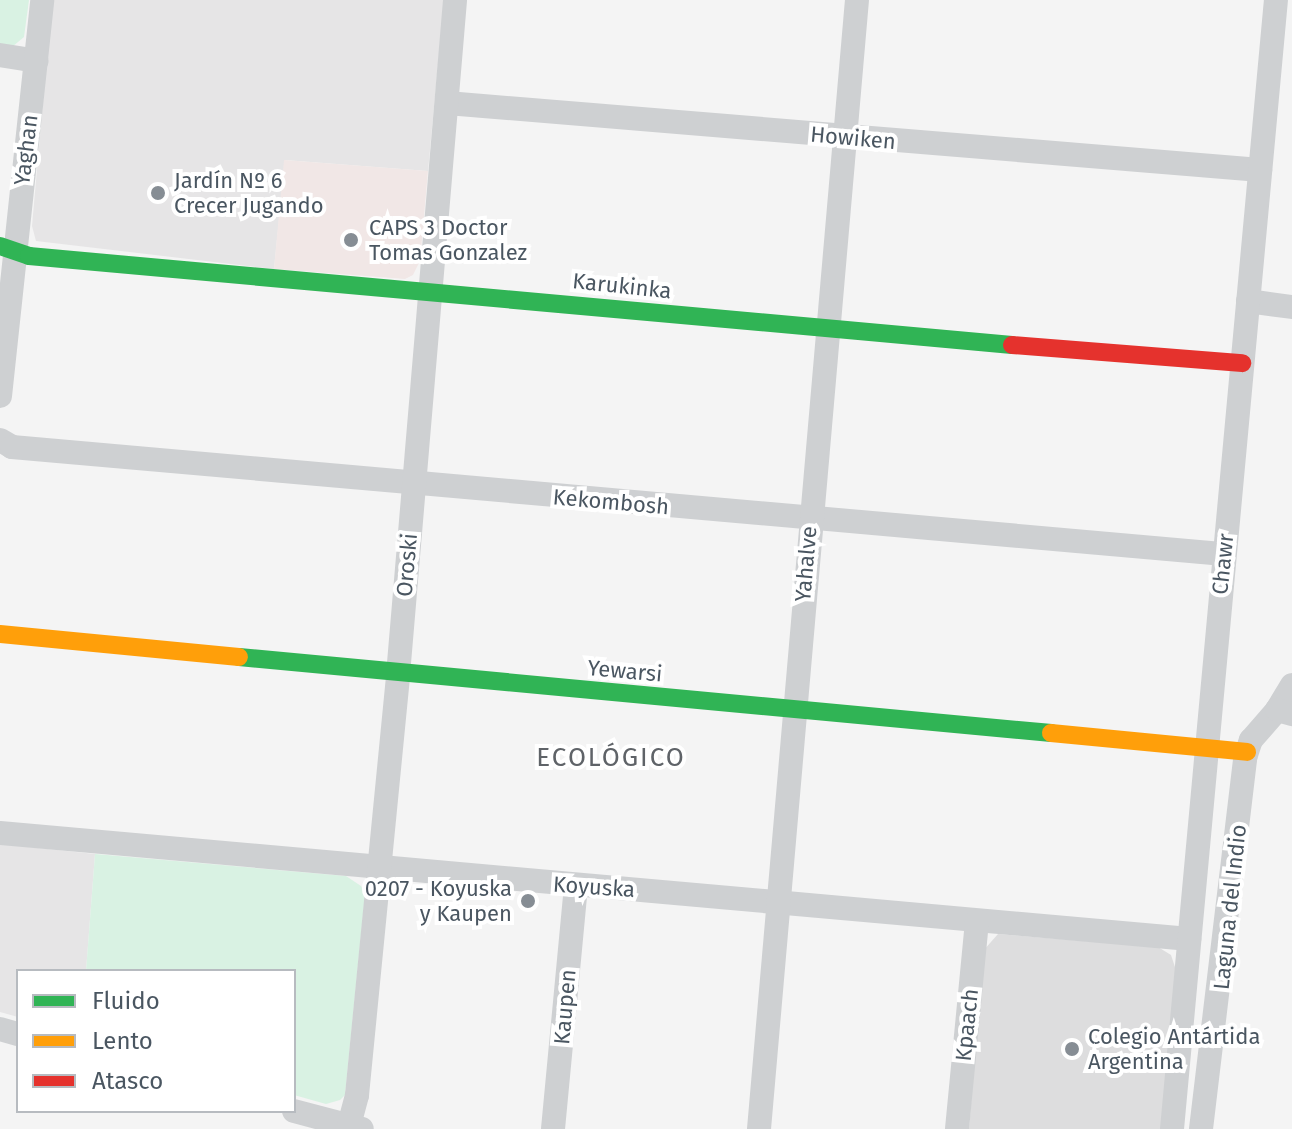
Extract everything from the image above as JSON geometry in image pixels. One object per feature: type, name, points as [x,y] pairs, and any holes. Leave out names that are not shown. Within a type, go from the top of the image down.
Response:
[{"type":"street","name":"Yaghan","points":[[0,396],[8,247],[37,61],[42,0]]},
{"type":"street","name":"Oroski","points":[[353,1128],[398,675],[455,0]]},
{"type":"street","name":"Yahalve","points":[[759,1129],[792,711],[857,0]]},
{"type":"street","name":"Chawr","points":[[1172,1129],[1276,0]]},
{"type":"street","points":[[0,55],[37,61]]},
{"type":"street","name":"Howiken","points":[[447,103],[1260,170]]},
{"type":"street","name":"Karukinka","points":[[8,247],[29,256],[827,331],[1242,363]]},
{"type":"street","points":[[1248,301],[1292,307]]},
{"type":"street","name":"Kekombosh","points":[[0,440],[12,447],[810,520],[1224,554]]},
{"type":"street","name":"Yewarsi","points":[[0,634],[398,675],[1247,752]]},
{"type":"street","name":"Laguna del Indio","points":[[1201,1129],[1247,752],[1251,740],[1284,712],[1292,685]]},
{"type":"street","name":"Koyuska","points":[[0,833],[1189,939]]},
{"type":"street","name":"Kaupen","points":[[553,1129],[576,886]]},
{"type":"street","name":"Kpaach","points":[[957,1129],[977,921]]},
{"type":"street","points":[[296,1112],[353,1128]]},
{"type":"shaded area","points":[[52,0],[444,0],[428,171],[285,160],[274,269],[36,241],[32,226]]},
{"type":"shaded area","points":[[284,160],[428,171],[420,261],[413,275],[405,279],[274,269]]},
{"type":"shaded area","points":[[0,844],[95,854],[86,969],[16,969],[16,1016],[0,1012]]},
{"type":"green space","points":[[0,0],[29,0],[24,37],[12,47],[0,47]]},
{"type":"green space","points":[[95,854],[346,876],[361,886],[365,894],[345,1095],[326,1104],[296,1096],[296,969],[86,969]]},
{"type":"building","name":"Colegio Antártida Argentina","points":[[998,934],[1158,947],[1171,955],[1176,970],[1161,1129],[969,1129],[983,951]]},
{"type":"traffic: fast","points":[[0,246],[29,256],[1012,345]]},
{"type":"traffic: fast","points":[[239,657],[1051,733]]},
{"type":"traffic: slow","points":[[0,634],[239,657]]},
{"type":"traffic: slow","points":[[1051,733],[1247,752]]},
{"type":"traffic: jam","points":[[1012,345],[1242,363]]},
{"type":"place","name":"Jardín Nº 6 Crecer Jugando","points":[[158,193]]},
{"type":"place","name":"CAPS 3 Doctor Tomas Gonzalez","points":[[351,240]]},
{"type":"place","name":"0207 - Koyuska y Kaupen","points":[[528,901]]},
{"type":"place","name":"Colegio Antártida Argentina","points":[[1072,1049]]},
{"type":"district","name":"ECOLÓGICO","points":[[611,758]]}]
